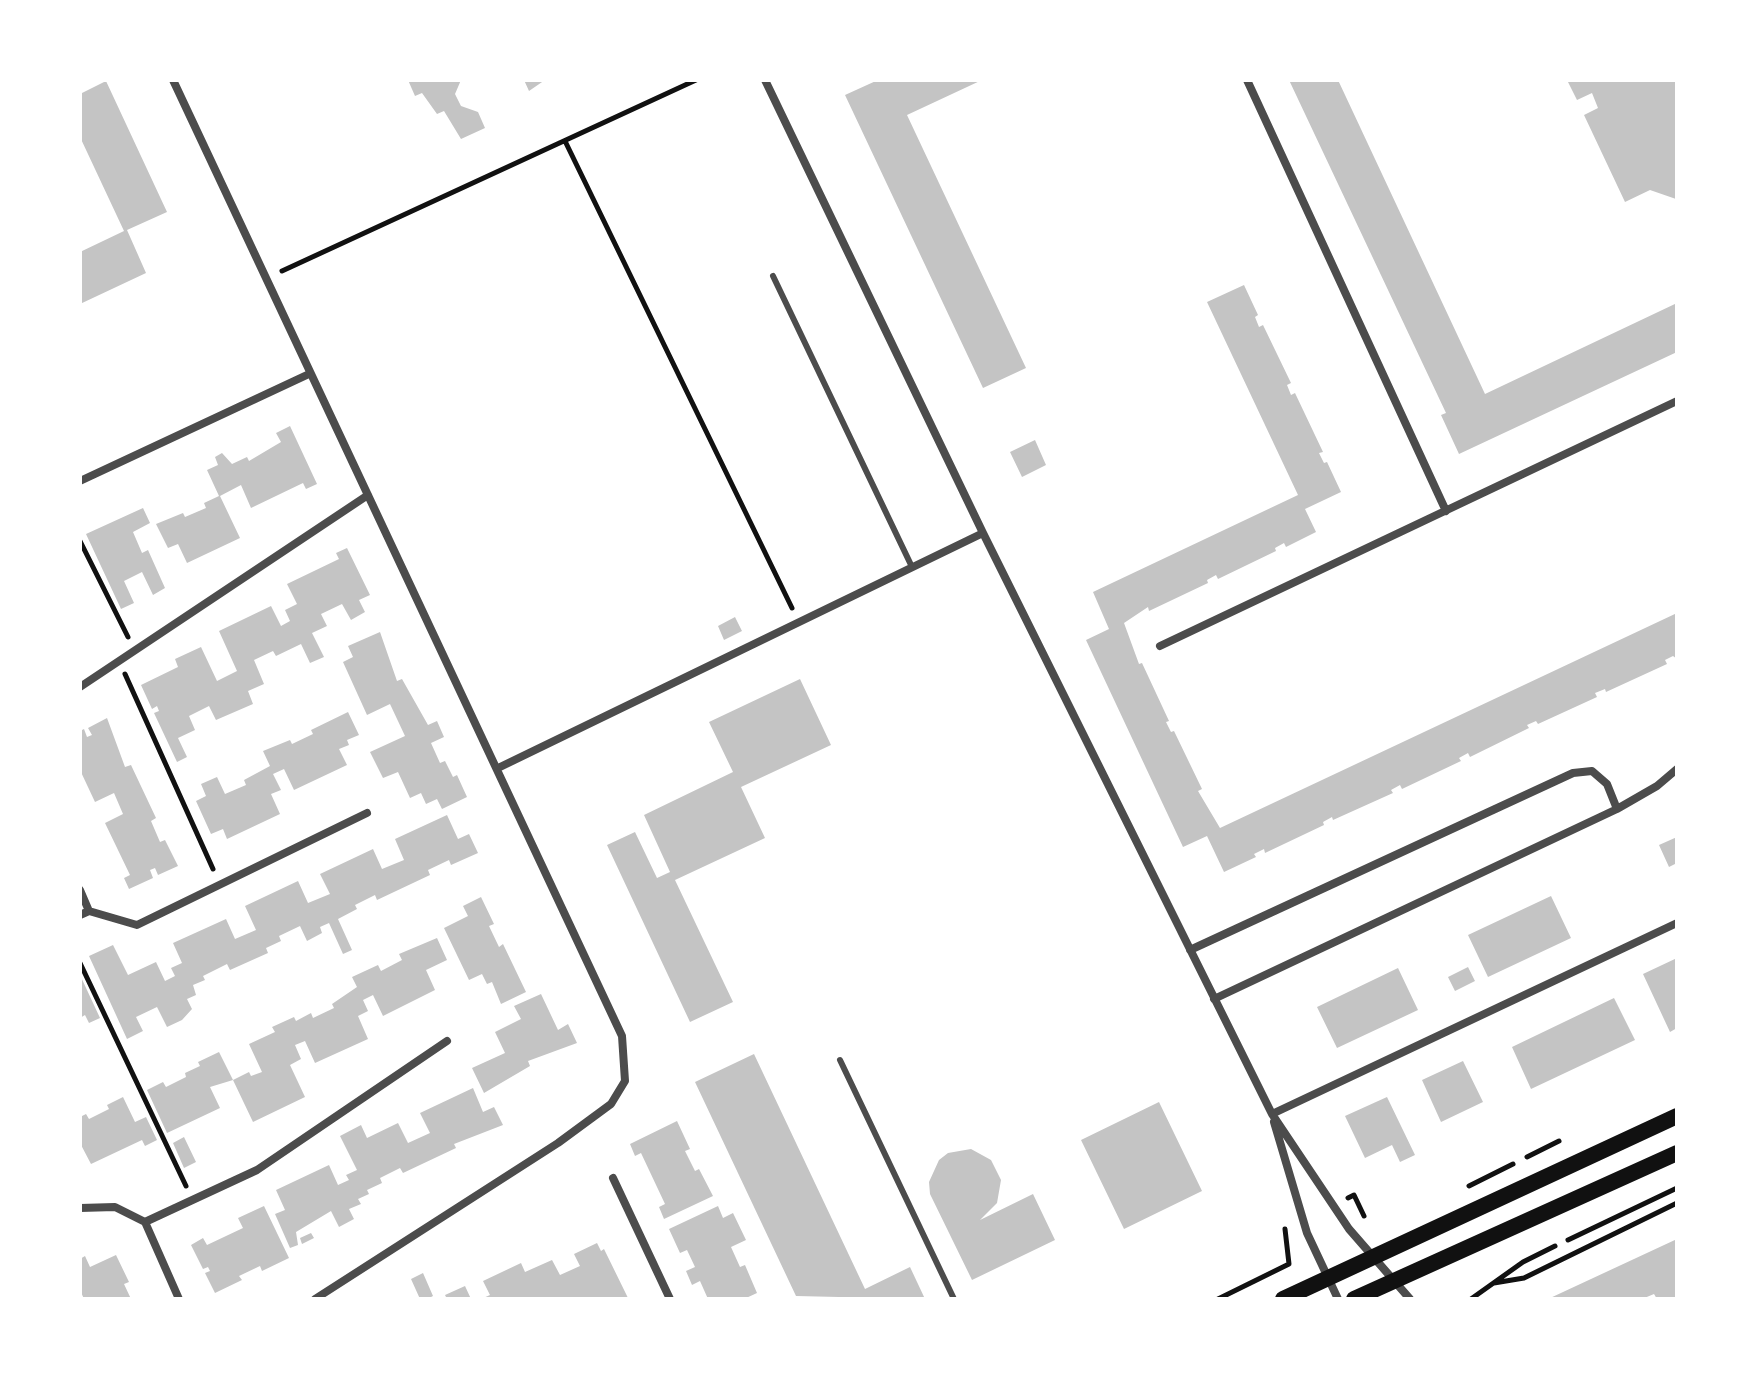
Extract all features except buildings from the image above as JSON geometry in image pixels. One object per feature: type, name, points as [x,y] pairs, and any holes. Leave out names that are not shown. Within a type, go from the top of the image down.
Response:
[{"type":"main road","points":[[1283,1299],[1677,1116]]},
{"type":"main road","points":[[1354,1299],[1677,1153]]},
{"type":"street","points":[[173,80],[622,1036],[625,1081],[611,1104],[558,1143],[315,1299]]},
{"type":"street","points":[[765,80],[983,533],[1272,1114],[1372,1257],[1410,1299]]},
{"type":"street","points":[[1247,80],[1446,511]]},
{"type":"street","points":[[80,481],[309,374]]},
{"type":"street","points":[[1160,646],[1677,401]]},
{"type":"street","points":[[80,687],[368,495]]},
{"type":"street","points":[[498,768],[983,533]]},
{"type":"street","points":[[1214,999],[1617,809],[1657,786],[1677,769]]},
{"type":"street","points":[[1190,950],[1573,773],[1592,771],[1607,784],[1617,809]]},
{"type":"street","points":[[80,890],[84,913],[137,925],[367,813]]},
{"type":"street","points":[[1272,1114],[1677,923]]},
{"type":"street","points":[[145,1222],[257,1170],[447,1041]]},
{"type":"street","points":[[1272,1114],[1303,1220],[1338,1299]]},
{"type":"street","points":[[613,1178],[670,1299]]},
{"type":"street","points":[[80,1208],[115,1207],[145,1222],[179,1299]]},
{"type":"lane","points":[[773,276],[912,567]]},
{"type":"lane","points":[[840,1060],[954,1299]]},
{"type":"path","points":[[266,278],[696,80]]},
{"type":"path","points":[[565,141],[799,623]]},
{"type":"path","points":[[80,541],[134,651]]},
{"type":"path","points":[[120,661],[220,884]]},
{"type":"path","points":[[80,963],[192,1200]]},
{"type":"path","points":[[1527,1157],[1559,1141]]},
{"type":"path","points":[[1460,1190],[1513,1164]]},
{"type":"path","points":[[1568,1240],[1677,1188]]},
{"type":"path","points":[[1334,1206],[1354,1195],[1371,1228]]},
{"type":"path","points":[[1494,1283],[1524,1278],[1677,1203]]},
{"type":"path","points":[[1471,1299],[1523,1262],[1555,1246]]},
{"type":"path","points":[[1218,1299],[1289,1264]]}]
